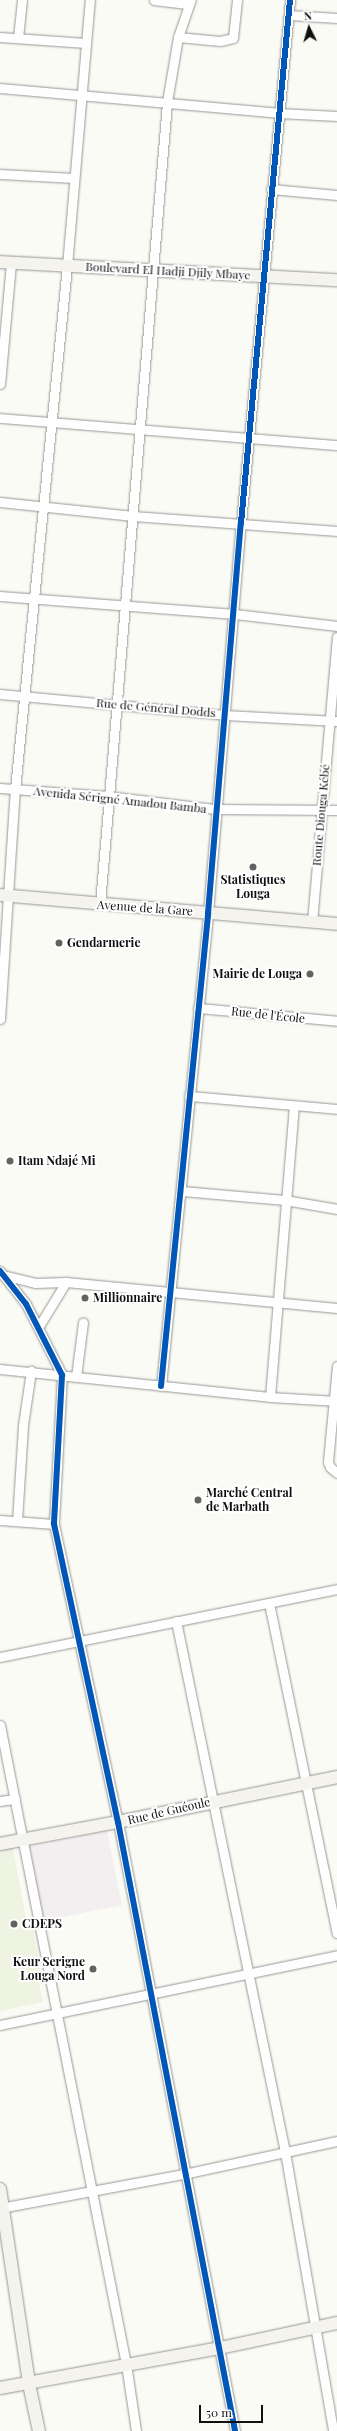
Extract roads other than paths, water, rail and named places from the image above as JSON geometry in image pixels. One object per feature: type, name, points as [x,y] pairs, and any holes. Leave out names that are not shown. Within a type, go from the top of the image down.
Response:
[{"type":"street","points":[[18,38],[22,0]]},
{"type":"street","points":[[0,1019],[4,896],[36,599],[67,266],[80,95],[90,0]]},
{"type":"street","points":[[100,904],[115,705],[155,270],[167,102],[178,37],[190,2],[154,0]]},
{"type":"street","points":[[178,37],[220,41],[233,38],[237,0]]},
{"type":"street","points":[[161,1386],[182,1191],[208,912],[263,276],[290,0]]},
{"type":"street","points":[[289,15],[337,18]]},
{"type":"street","points":[[0,37],[86,43]]},
{"type":"street","points":[[0,88],[278,113],[337,116]]},
{"type":"street","points":[[0,174],[74,178]]},
{"type":"street","points":[[272,189],[337,195]]},
{"type":"street","points":[[0,384],[5,262]]},
{"type":"street","name":"Boulevard El Hadji Djily Mbaye","points":[[5,262],[337,280]]},
{"type":"street","points":[[0,418],[52,423],[141,428],[337,445]]},
{"type":"street","points":[[0,502],[133,516],[337,531]]},
{"type":"street","points":[[0,596],[125,607],[234,614],[337,626]]},
{"type":"street","name":"Route Diouga Kébé","points":[[312,922],[322,809],[333,721],[337,637]]},
{"type":"street","name":"Rue de Général Dodds","points":[[0,694],[225,715],[333,721]]},
{"type":"street","name":"Avenida Sérigné Amadou Bamba","points":[[0,788],[108,796],[216,809],[337,810]]},
{"type":"street","name":"Avenue de la Gare","points":[[4,896],[337,924]]},
{"type":"street","name":"Rue de l'École","points":[[198,1008],[337,1021]]},
{"type":"street","points":[[190,1096],[337,1109]]},
{"type":"street","points":[[270,1397],[285,1200],[294,1106]]},
{"type":"street","points":[[182,1191],[285,1200],[337,1209]]},
{"type":"street","points":[[1,1273],[35,1283],[66,1282],[337,1308]]},
{"type":"street","points":[[1,1273],[26,1304],[39,1326],[62,1376],[54,1524],[118,1822],[184,2174],[220,2348],[235,2431]]},
{"type":"street","points":[[39,1326],[66,1282]]},
{"type":"street","points":[[76,1377],[83,1322]]},
{"type":"street","points":[[334,1470],[328,1462],[336,1401],[337,1366]]},
{"type":"street","points":[[0,1369],[31,1371],[62,1376],[270,1397],[336,1401]]},
{"type":"street","points":[[17,1521],[23,1425],[31,1371]]},
{"type":"street","points":[[0,1520],[54,1524]]},
{"type":"street","points":[[0,1657],[79,1640],[337,1590]]},
{"type":"street","points":[[269,1603],[337,1933]]},
{"type":"street","points":[[176,1621],[285,2152],[333,2431]]},
{"type":"street","points":[[0,1725],[93,2192],[126,2364],[136,2431]]},
{"type":"street","name":"Rue de Guéoule","points":[[0,1844],[118,1822],[214,1801],[337,1777]]},
{"type":"street","points":[[0,1801],[14,1799]]},
{"type":"street","points":[[0,2025],[56,2012],[337,1956]]},
{"type":"street","points":[[2,2208],[93,2192],[337,2142]]},
{"type":"street","points":[[0,2189],[29,2384],[39,2431]]},
{"type":"street","points":[[0,2388],[29,2384],[126,2364],[220,2348],[337,2323]]},
{"type":"place","name":"Statistiques Louga","points":[[253,867]]},
{"type":"place","name":"Gendarmerie","points":[[59,943]]},
{"type":"place","name":"Mairie de Louga","points":[[310,974]]},
{"type":"place","name":"Itam Ndajé Mi","points":[[10,1161]]},
{"type":"place","name":"Millionnaire","points":[[85,1298]]},
{"type":"place","name":"Marché Central de Marbath","points":[[198,1500]]},
{"type":"place","name":"CDEPS","points":[[14,1924]]},
{"type":"place","name":"Keur Serigne Louga Nord","points":[[93,1969]]}]
